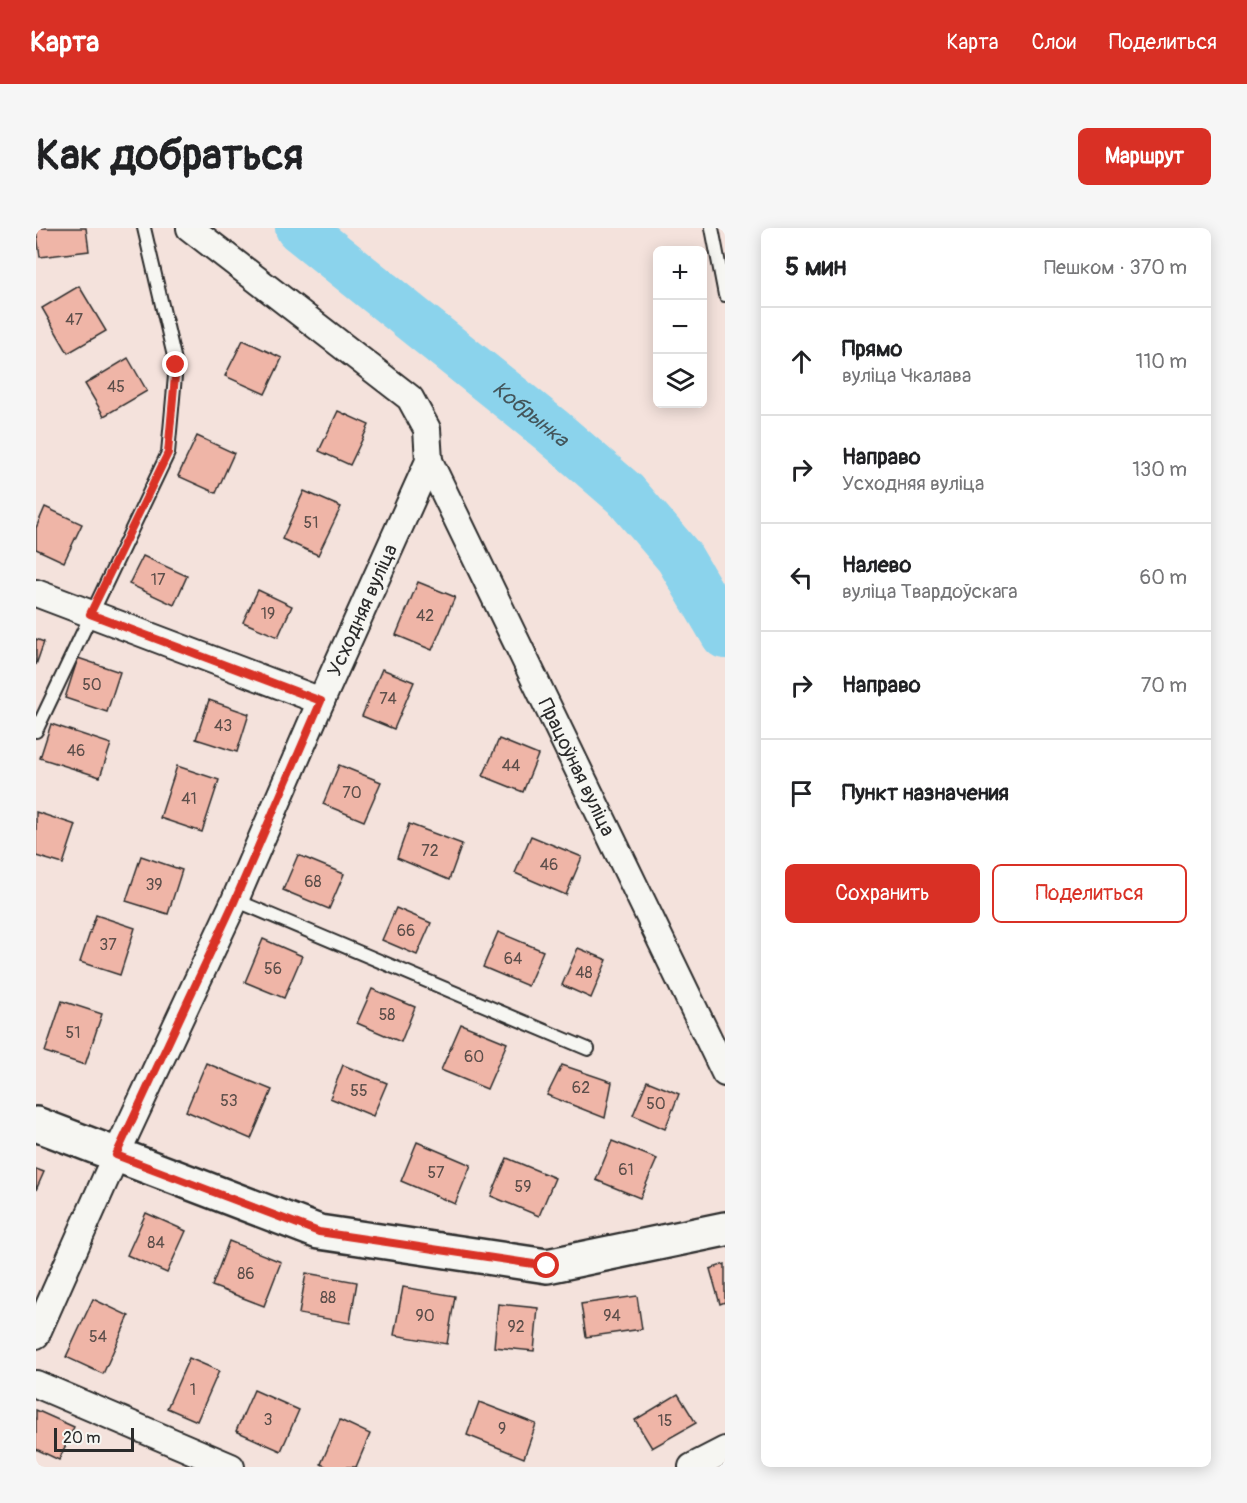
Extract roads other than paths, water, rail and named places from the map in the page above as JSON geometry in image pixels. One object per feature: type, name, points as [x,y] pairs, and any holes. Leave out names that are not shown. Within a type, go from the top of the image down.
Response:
[{"type":"main road","points":[[36,1124],[319,1232],[547,1266],[725,1229]]},
{"type":"street","name":"Усходняя вуліца","points":[[36,1335],[116,1155],[235,900],[429,461],[427,429],[410,398],[190,228]]},
{"type":"street","name":"Працоўная вуліца","points":[[429,461],[725,1073]]},
{"type":"street","points":[[36,593],[321,701]]},
{"type":"street","points":[[36,1384],[231,1467]]},
{"type":"street","points":[[692,1467],[725,1450]]},
{"type":"lane","points":[[36,731],[168,453],[176,365],[144,228]]},
{"type":"lane","points":[[712,228],[725,295]]},
{"type":"lane","points":[[235,900],[588,1049]]},
{"type":"waterway","name":"Кобрынка","points":[[299,228],[551,430],[625,494],[679,557],[725,635]]}]
